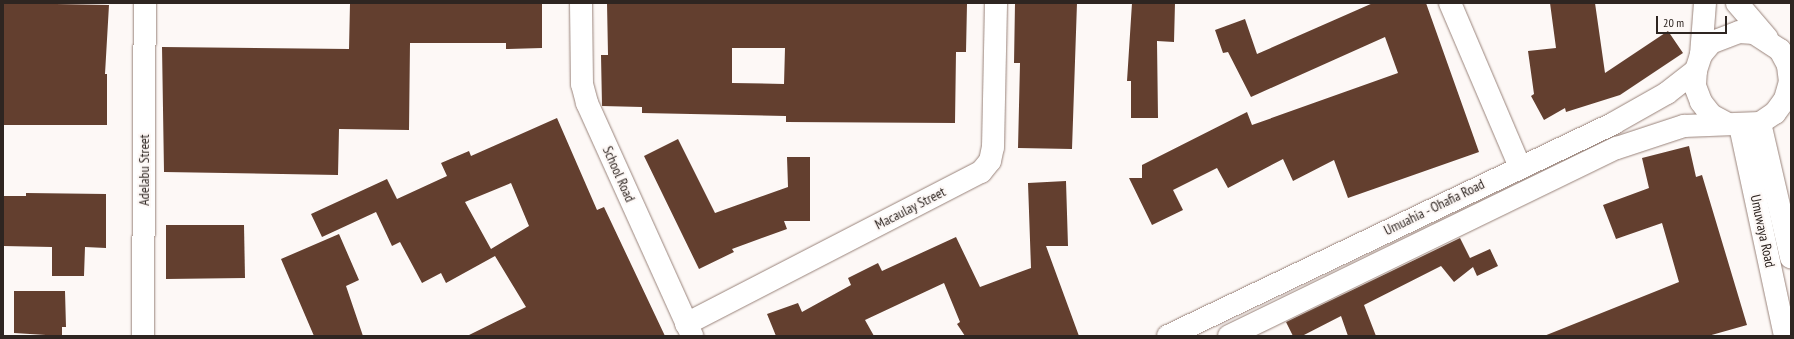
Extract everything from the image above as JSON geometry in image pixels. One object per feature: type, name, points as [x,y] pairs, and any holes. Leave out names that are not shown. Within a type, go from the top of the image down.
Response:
[{"type":"street","name":"Adelabu Street","points":[[143,336],[145,3]]},
{"type":"street","name":"School Road","points":[[581,3],[582,84],[587,103],[689,330]]},
{"type":"street","name":"Macaulay Street","points":[[689,330],[980,172],[990,161],[993,147],[996,3]]},
{"type":"street","points":[[1450,3],[1519,165]]},
{"type":"street","points":[[1705,3],[1695,86],[1701,102],[1711,115],[1742,124],[1775,113],[1785,99],[1790,82],[1789,64],[1780,50],[1768,39],[1737,3]]},
{"type":"street","points":[[1698,62],[1711,43],[1739,32],[1768,39]]},
{"type":"street","name":"Umuahia - Ohafia Road","points":[[1168,336],[1519,165],[1621,119],[1668,93],[1698,62]]},
{"type":"street","name":"Umuahia - Ohafia Road","points":[[1229,336],[1617,148],[1684,126],[1742,124]]},
{"type":"street","name":"Umuwaya Road","points":[[1742,124],[1791,257]]},
{"type":"street","name":"Umuwaya Road","points":[[1742,124],[1785,336]]},
{"type":"building","points":[[3,3],[109,5],[105,74],[107,74],[107,125],[3,125]]},
{"type":"building","points":[[350,3],[542,3],[542,48],[506,49],[506,43],[410,43],[409,130],[339,129],[338,175],[164,172],[162,47],[349,49]]},
{"type":"building","points":[[607,3],[967,4],[966,52],[956,52],[955,123],[786,122],[786,116],[642,113],[642,107],[602,106],[601,55],[608,55]],"holes":[[[732,48],[785,48],[784,84],[732,83]]]},
{"type":"building","points":[[1015,3],[1077,3],[1072,149],[1018,148],[1020,63],[1014,63]]},
{"type":"building","points":[[1132,3],[1175,3],[1174,42],[1157,41],[1158,118],[1131,118],[1131,81],[1127,81]]},
{"type":"building","points":[[1373,3],[1426,3],[1479,152],[1348,198],[1334,160],[1293,181],[1283,159],[1228,188],[1217,168],[1173,190],[1183,210],[1152,225],[1129,178],[1142,178],[1142,165],[1247,112],[1252,125],[1398,73],[1385,37],[1251,97],[1228,52],[1223,53],[1215,30],[1245,19],[1257,54]]},
{"type":"building","points":[[1550,3],[1595,3],[1605,73],[1668,31],[1683,53],[1620,95],[1566,112],[1565,108],[1544,120],[1531,96],[1534,94],[1528,51],[1556,48]]},
{"type":"building","points":[[557,118],[597,210],[604,207],[665,336],[467,336],[526,307],[495,256],[446,283],[441,273],[422,283],[400,242],[392,246],[376,212],[322,237],[311,214],[387,179],[397,199],[447,176],[441,163],[469,151],[471,156]],"holes":[[[511,183],[529,226],[491,249],[465,202]]]},
{"type":"building","points":[[678,139],[715,213],[788,187],[787,157],[810,157],[810,221],[784,221],[787,229],[732,249],[734,252],[699,269],[644,156]]},
{"type":"building","points":[[1689,146],[1696,177],[1702,175],[1747,325],[1708,336],[1544,336],[1679,282],[1662,223],[1616,239],[1603,205],[1649,188],[1642,158]]},
{"type":"building","points":[[1066,181],[1068,246],[1046,246],[1079,336],[965,336],[957,324],[960,322],[944,283],[865,320],[874,336],[776,336],[767,314],[798,303],[802,312],[851,285],[848,278],[878,263],[882,271],[956,237],[980,287],[1031,268],[1028,183]]},
{"type":"building","points":[[26,193],[106,194],[106,248],[85,247],[84,276],[52,276],[52,247],[3,246],[3,196],[26,196]]},
{"type":"building","points":[[166,225],[244,225],[245,278],[166,279]]},
{"type":"building","points":[[339,234],[359,280],[346,286],[363,336],[314,336],[281,259]]},
{"type":"building","points":[[1460,238],[1470,258],[1490,249],[1498,266],[1477,276],[1473,267],[1454,282],[1441,266],[1364,305],[1376,336],[1348,336],[1341,316],[1302,336],[1293,336],[1286,322]]},
{"type":"building","points":[[14,291],[65,291],[66,327],[62,327],[62,336],[14,333]]}]
